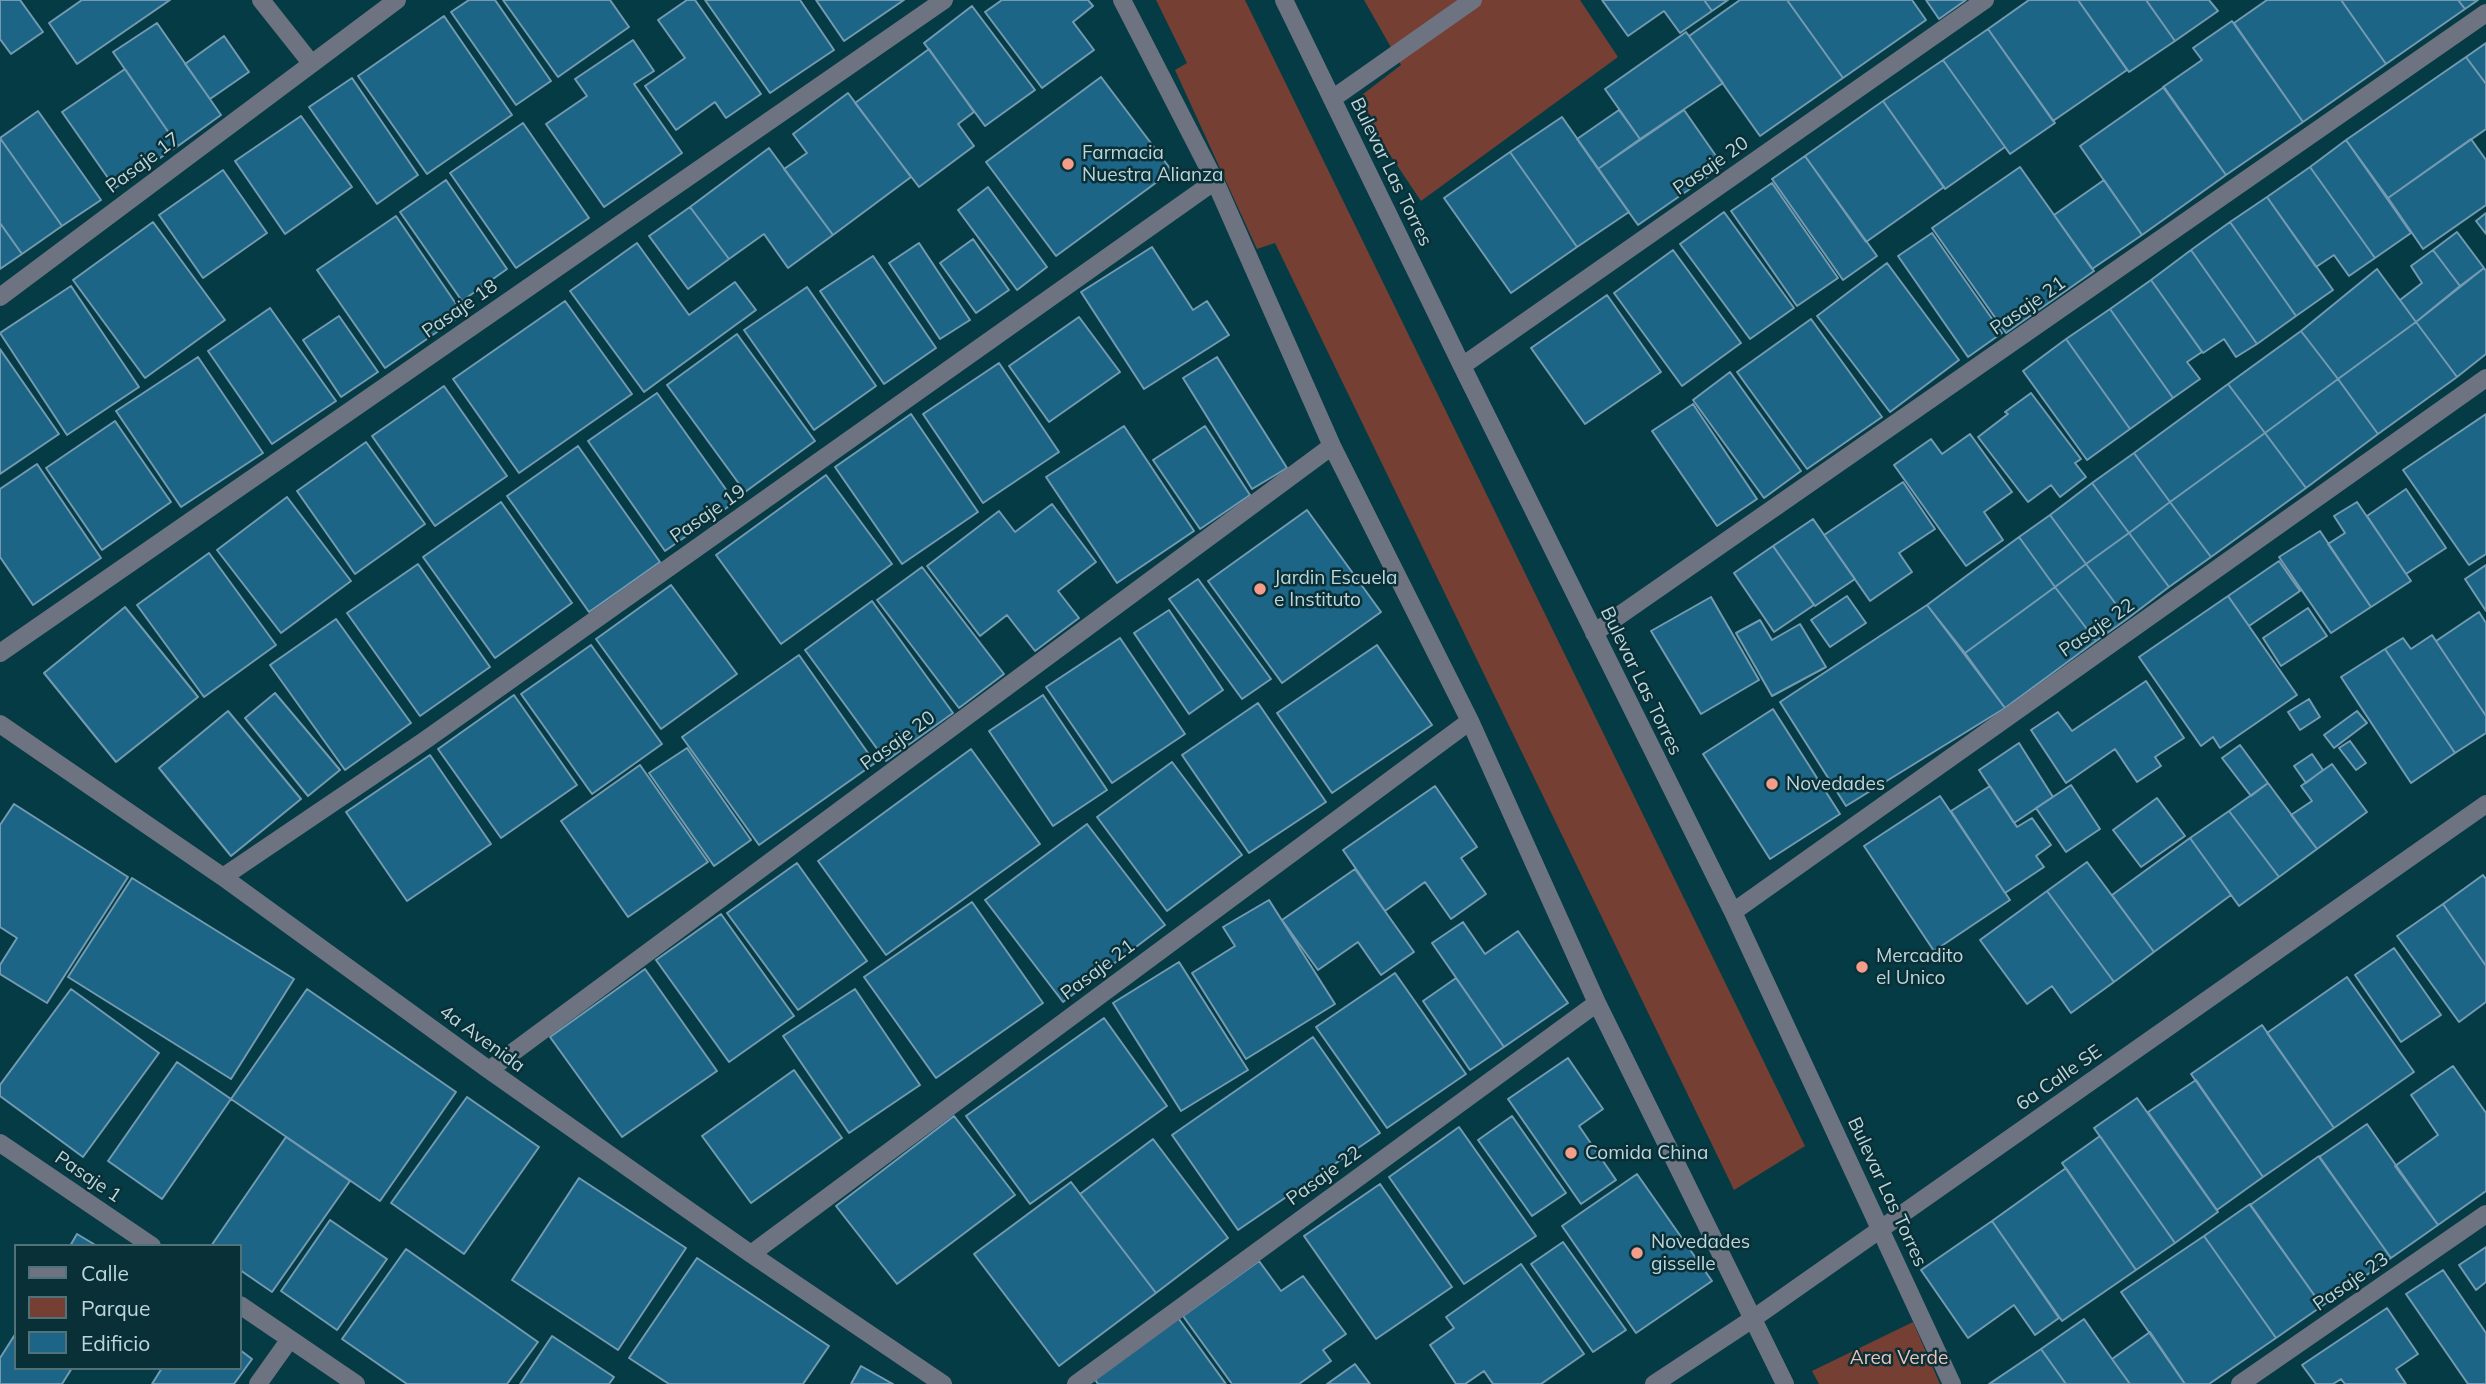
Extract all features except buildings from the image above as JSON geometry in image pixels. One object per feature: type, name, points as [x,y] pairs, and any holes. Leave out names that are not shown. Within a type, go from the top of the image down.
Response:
[{"type":"street","points":[[261,0],[311,63]]},
{"type":"street","name":"Pasaje 17","points":[[0,297],[397,0]]},
{"type":"street","name":"Pasaje 18","points":[[0,653],[944,0]]},
{"type":"street","points":[[1122,0],[1215,181],[1332,446],[1470,721],[1597,1003],[1785,1384]]},
{"type":"street","name":"Bulevar Las Torres","points":[[1284,0],[1733,912],[1952,1384]]},
{"type":"street","points":[[1332,99],[1473,0]]},
{"type":"street","name":"Pasaje 20","points":[[1462,366],[1985,0]]},
{"type":"street","name":"Pasaje 21","points":[[1594,633],[2486,13]]},
{"type":"street","name":"Pasaje 19","points":[[223,877],[424,741],[1215,181]]},
{"type":"street","name":"Pasaje 22","points":[[1733,912],[2486,378]]},
{"type":"street","name":"Pasaje 20","points":[[489,1070],[1332,446]]},
{"type":"street","name":"Pasaje 21","points":[[751,1254],[1470,721]]},
{"type":"street","name":"4a Avenida","points":[[0,724],[223,877],[489,1070],[751,1254],[943,1384]]},
{"type":"street","name":"6a Calle SE","points":[[1654,1384],[1754,1318],[2486,804]]},
{"type":"street","name":"Pasaje 22","points":[[1076,1384],[1597,1003]]},
{"type":"street","name":"Pasaje 1","points":[[0,1143],[149,1244]]},
{"type":"street","name":"Pasaje 23","points":[[2240,1384],[2486,1214]]},
{"type":"street","points":[[242,1307],[356,1384]]},
{"type":"street","points":[[258,1384],[290,1339]]},
{"type":"green space","points":[[1156,0],[1245,0],[1805,1146],[1734,1190],[1275,243],[1257,249],[1175,70],[1187,63]]},
{"type":"green space","points":[[1364,0],[1580,0],[1618,57],[1421,201],[1354,101],[1401,65]]},
{"type":"green space","name":"Area Verde","points":[[1913,1322],[1940,1384],[1819,1384],[1812,1371]]},
{"type":"place","name":"Farmacia Nuestra Alianza","points":[[1068,164]]},
{"type":"place","name":"Jardin Escuela e Instituto","points":[[1260,589]]},
{"type":"place","name":"Novedades","points":[[1772,784]]},
{"type":"place","name":"Mercadito el Unico","points":[[1862,967]]},
{"type":"place","name":"Comida China","points":[[1571,1153]]},
{"type":"place","name":"Novedades gisselle","points":[[1637,1253]]}]
